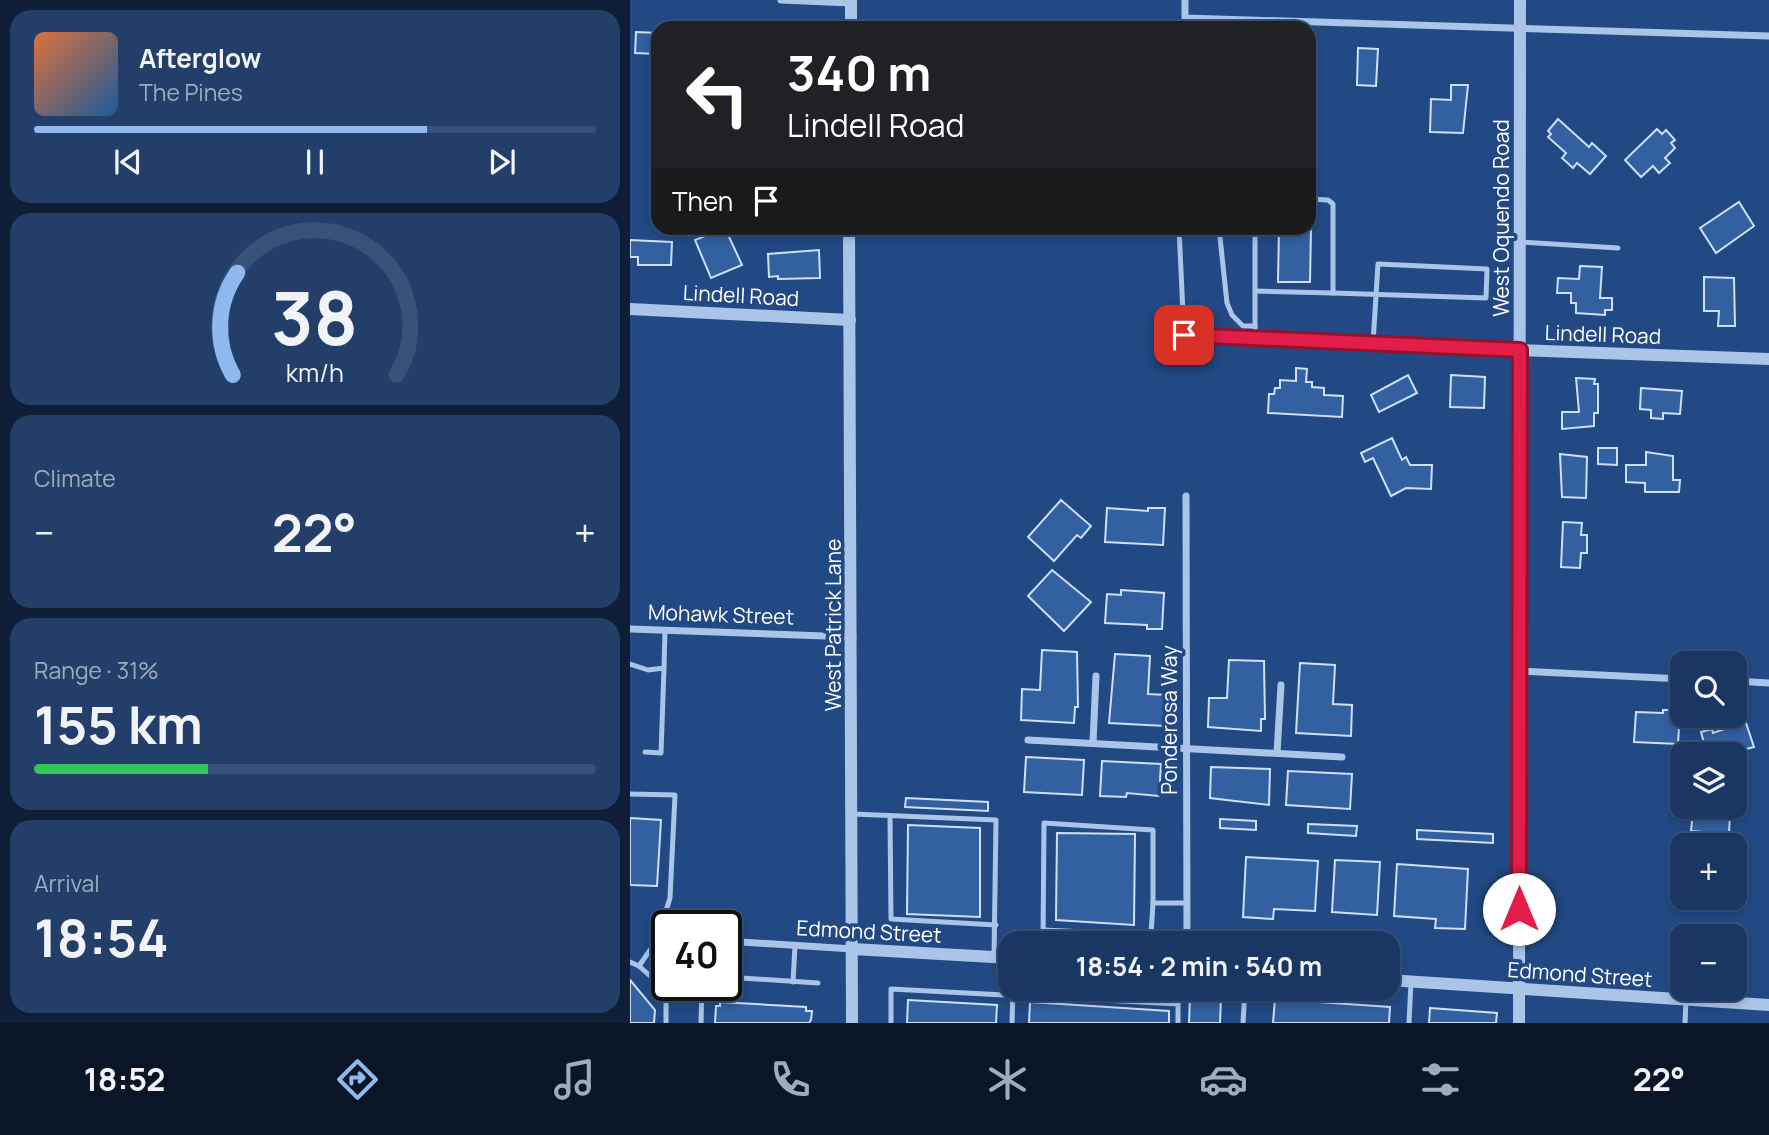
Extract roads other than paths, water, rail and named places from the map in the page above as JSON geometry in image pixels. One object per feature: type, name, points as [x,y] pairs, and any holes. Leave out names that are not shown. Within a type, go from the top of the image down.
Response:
[{"type":"street","points":[[780,0],[851,1],[851,21]]},
{"type":"street","points":[[1185,0],[1185,18],[1286,21]]},
{"type":"street","name":"West Oquendo Road","points":[[1519,1023],[1520,0]]},
{"type":"street","points":[[1316,22],[1769,36]]},
{"type":"street","name":"West Patrick Lane","points":[[849,235],[853,637],[852,1023]]},
{"type":"street","name":"Lindell Road","points":[[630,309],[850,320]]},
{"type":"street","name":"Lindell Road","points":[[1184,335],[1769,359]]},
{"type":"street","name":"Ponderosa Way","points":[[1186,496],[1187,931]]},
{"type":"street","name":"Mohawk Street","points":[[630,629],[853,637]]},
{"type":"street","points":[[1520,671],[1670,678]]},
{"type":"street","points":[[1093,743],[1096,676]]},
{"type":"street","points":[[1747,682],[1769,683]]},
{"type":"street","points":[[1277,753],[1281,685]]},
{"type":"street","points":[[1028,740],[1342,757]]},
{"type":"street","name":"Edmond Street","points":[[742,943],[998,957]]},
{"type":"street","name":"Edmond Street","points":[[1400,982],[1670,999]]},
{"type":"street","name":"Edmond Street","points":[[1703,1001],[1769,1005]]},
{"type":"lane","points":[[1316,199],[1328,200],[1333,204],[1333,293]]},
{"type":"lane","points":[[1179,235],[1184,335]]},
{"type":"lane","points":[[1220,235],[1227,303],[1232,315],[1243,326],[1255,326]]},
{"type":"lane","points":[[1255,235],[1255,338]]},
{"type":"lane","points":[[1520,242],[1618,248]]},
{"type":"lane","points":[[1255,291],[1376,296],[1486,298],[1487,269],[1378,264],[1376,296],[1373,344]]},
{"type":"lane","points":[[645,752],[661,753],[665,630]]},
{"type":"lane","points":[[630,664],[648,670],[664,668]]},
{"type":"lane","points":[[630,794],[675,795],[670,898],[666,910]]},
{"type":"lane","points":[[853,814],[996,820],[994,957]]},
{"type":"lane","points":[[890,816],[891,919],[996,925]]},
{"type":"lane","points":[[1044,822],[1153,830],[1152,935],[1044,930],[1044,822]]},
{"type":"lane","points":[[1153,903],[1187,903]]},
{"type":"lane","points":[[793,982],[795,946]]},
{"type":"lane","points":[[639,966],[651,949]]},
{"type":"lane","points":[[630,962],[639,966],[666,990],[666,1023]]},
{"type":"lane","points":[[742,978],[818,983]]},
{"type":"lane","points":[[1409,1023],[1411,982]]},
{"type":"lane","points":[[891,1023],[891,989],[998,992]]},
{"type":"lane","points":[[701,1023],[702,1001]]},
{"type":"lane","points":[[1012,1023],[1013,1001]]},
{"type":"lane","points":[[1137,1001],[1178,1004],[1178,1023]]},
{"type":"lane","points":[[1243,1023],[1244,1001]]},
{"type":"lane","points":[[1685,1023],[1686,1001]]}]
